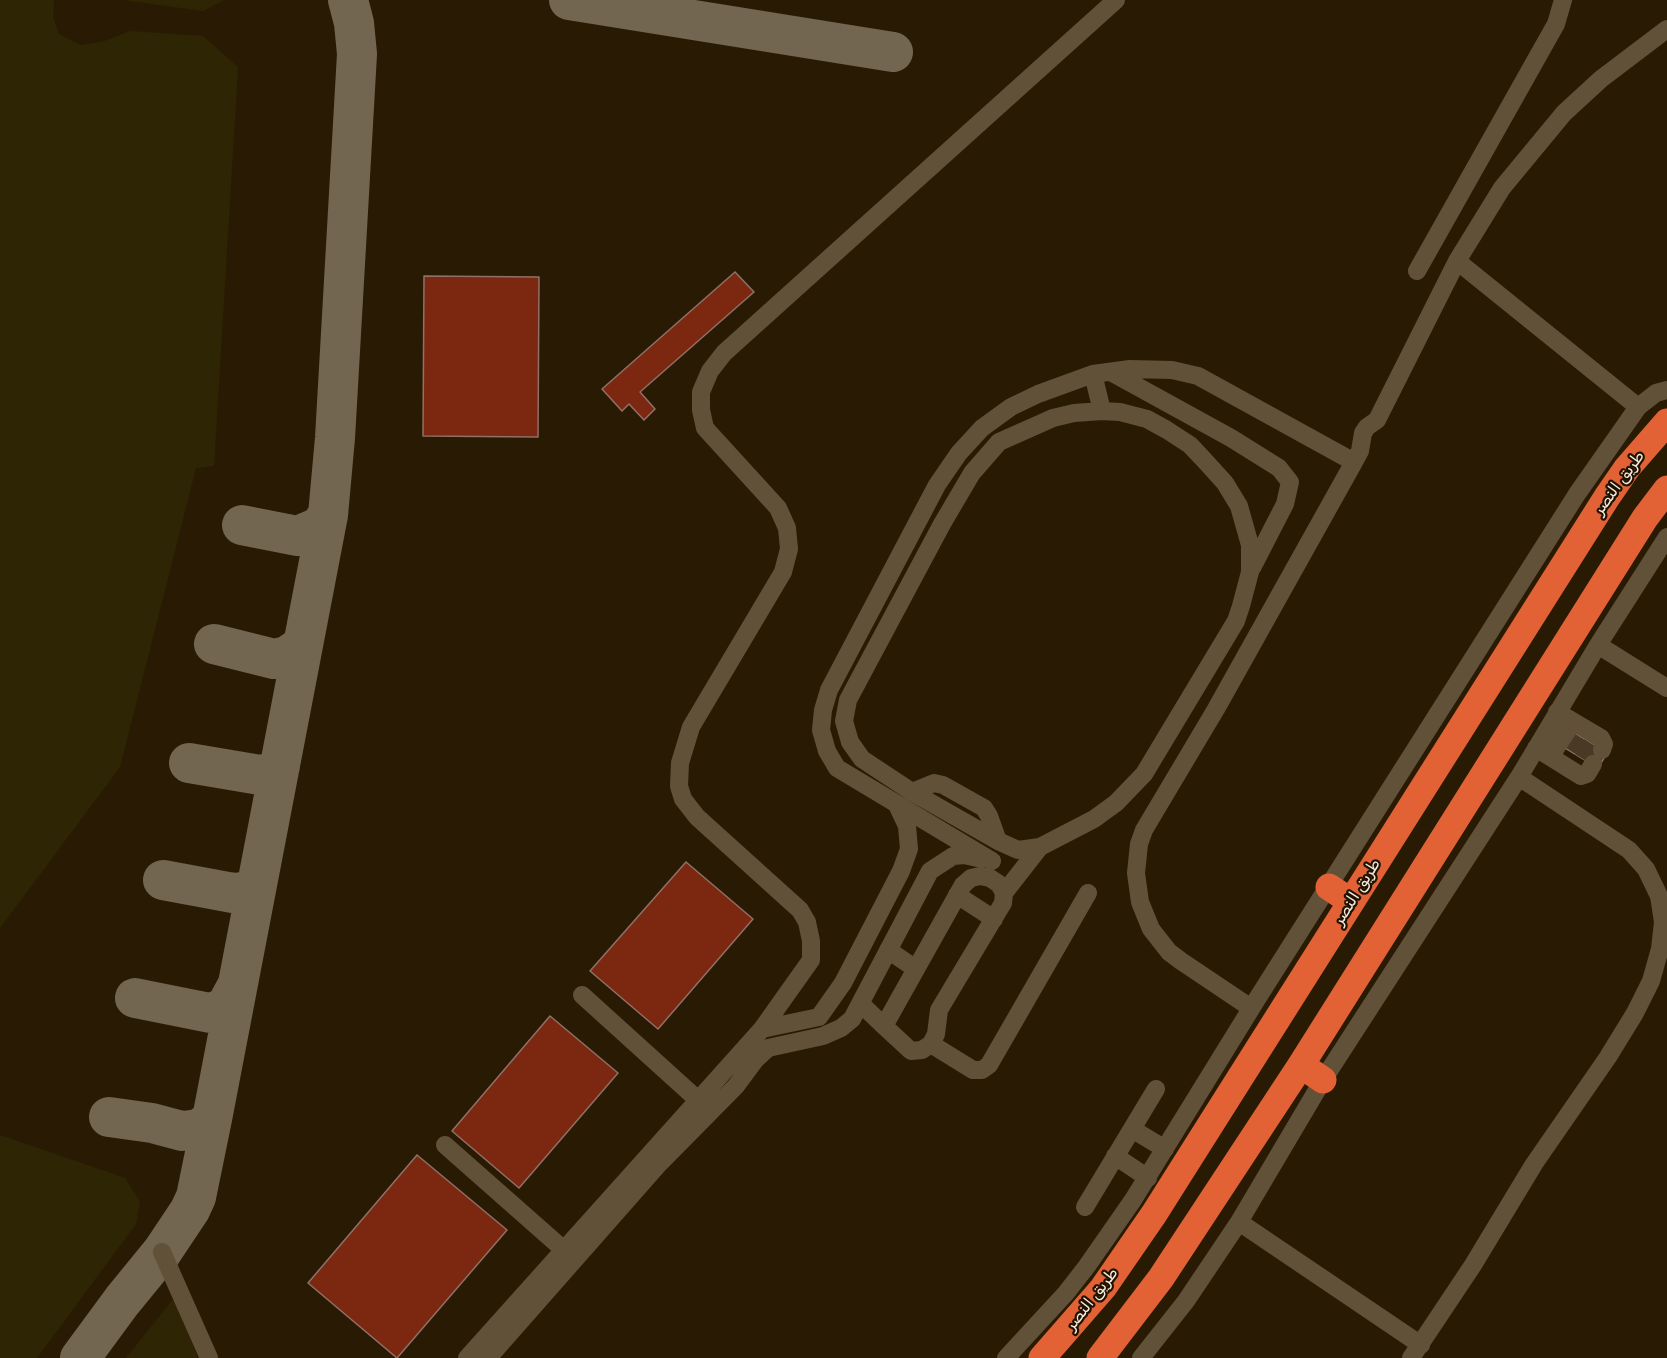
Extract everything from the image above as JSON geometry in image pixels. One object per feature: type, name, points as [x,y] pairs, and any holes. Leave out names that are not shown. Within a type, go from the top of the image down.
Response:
[{"type":"highway","name":"طريق النصر","points":[[1042,1358],[1103,1288],[1145,1197],[1340,894],[1627,468],[1667,422]]},
{"type":"highway","points":[[1100,1358],[1161,1278],[1301,1065],[1645,518],[1667,489]]},
{"type":"highway","points":[[1301,1065],[1323,1080]]},
{"type":"street","points":[[467,1358],[762,1029],[811,960],[811,941],[807,922],[800,910],[698,817],[683,799],[679,786],[680,763],[691,727],[783,572],[789,549],[787,528],[778,508],[705,428],[701,410],[701,392],[710,371],[724,353],[1116,0]]},
{"type":"street","points":[[1417,271],[1556,24],[1563,0]]},
{"type":"street","points":[[1251,1008],[1180,961],[1155,935],[1145,916],[1137,887],[1136,873],[1139,844],[1150,817],[1216,709],[1357,457],[1366,427],[1377,420],[1457,261],[1502,188],[1564,113],[1601,79],[1667,29]]},
{"type":"street","points":[[1457,261],[1638,407]]},
{"type":"street","points":[[992,861],[837,768],[826,751],[821,730],[823,710],[829,690],[937,485],[959,453],[982,428],[1011,407],[1038,394],[1102,373],[1130,369],[1147,361],[1158,359],[1173,360],[1199,367],[1357,457]]},
{"type":"street","points":[[1102,373],[1102,411]]},
{"type":"street","points":[[1102,373],[1231,438],[1279,468],[1290,482],[1285,504],[1250,572]]},
{"type":"street","points":[[1006,1358],[1066,1293],[1145,1197],[1165,1149],[1251,1008],[1340,894],[1577,494],[1638,407],[1656,393],[1667,390]]},
{"type":"street","points":[[1102,411],[1120,412],[1147,419],[1190,445],[1206,462],[1225,483],[1239,506],[1251,545],[1250,572],[1236,621],[1144,774],[1116,803],[1094,819],[1040,847],[1018,850],[1001,843],[912,792],[862,759],[850,742],[844,721],[848,700],[972,473],[999,442],[1053,418],[1074,413],[1102,411]]},
{"type":"street","points":[[982,428],[999,442]]},
{"type":"street","points":[[1557,712],[1667,537]]},
{"type":"street","points":[[879,594],[899,605]]},
{"type":"street","points":[[1598,645],[1667,688]]},
{"type":"street","points":[[1557,712],[1577,749]]},
{"type":"street","points":[[1557,712],[1577,749]]},
{"type":"street","points":[[1141,1358],[1186,1301],[1239,1222],[1323,1080],[1519,777],[1577,749]]},
{"type":"street","points":[[873,790],[884,774]]},
{"type":"street","points":[[1239,1222],[1416,1352],[1473,1265],[1534,1164],[1608,1057],[1635,1013],[1651,981],[1660,949],[1663,922],[1659,896],[1646,869],[1629,850],[1519,777]]},
{"type":"street","points":[[762,1029],[819,1017],[843,983],[901,872],[909,849],[907,826],[897,805]]},
{"type":"street","points":[[980,876],[992,861],[1001,843]]},
{"type":"street","points":[[1004,893],[1040,847]]},
{"type":"street","points":[[488,1358],[657,1166],[736,1086],[756,1059],[768,1048],[822,1036],[841,1028],[852,1019],[930,871],[953,856],[964,855],[992,861]]},
{"type":"street","points":[[861,1004],[884,1026],[911,1051],[922,1050],[931,1044],[936,1034],[939,1010],[1004,903],[1004,893],[999,884],[990,878],[980,876],[970,878],[963,885],[884,1026]]},
{"type":"street","points":[[931,1044],[973,1070],[982,1070],[989,1065],[1088,893]]},
{"type":"street","points":[[957,895],[994,919]]},
{"type":"street","points":[[888,950],[916,969]]},
{"type":"street","points":[[582,995],[698,1100]]},
{"type":"street","points":[[1085,1207],[1156,1089]]},
{"type":"street","points":[[1132,1130],[1165,1149]]},
{"type":"street","points":[[445,1145],[564,1250]]},
{"type":"street","points":[[1115,1156],[1145,1197]]},
{"type":"street","points":[[162,1252],[209,1358]]},
{"type":"sand","points":[[0,0],[54,0],[53,17],[59,34],[80,45],[102,42],[130,31],[203,36],[238,67],[214,466],[196,468],[120,767],[0,928]]},
{"type":"sand","points":[[123,0],[224,0],[203,11]]},
{"type":"sand","points":[[0,1135],[125,1178],[140,1202],[136,1224],[37,1358],[0,1358]]},
{"type":"sand","points":[[174,1298],[198,1358],[126,1358]]},
{"type":"building","points":[[735,272],[754,292],[640,392],[655,409],[644,420],[629,404],[622,411],[602,389]]},
{"type":"building","points":[[424,276],[539,277],[538,437],[423,436]]},
{"type":"building","points":[[1571,731],[1607,753],[1598,768],[1562,746]]},
{"type":"building","points":[[686,862],[753,919],[658,1029],[590,971]]},
{"type":"building","points":[[550,1016],[618,1073],[519,1188],[452,1131]]},
{"type":"building","points":[[417,1155],[507,1230],[397,1358],[308,1283]]},
{"type":"taxiway","points":[[80,1358],[162,1252],[190,1210],[196,1197],[212,1119],[328,515],[335,438],[357,54],[354,23],[348,0]]},
{"type":"taxiway","points":[[569,0],[893,52]]},
{"type":"taxiway","points":[[242,525],[298,536],[319,527],[328,515]]},
{"type":"taxiway","points":[[214,644],[274,659],[287,656],[303,645]]},
{"type":"taxiway","points":[[189,763],[260,775],[269,773],[280,766]]},
{"type":"taxiway","points":[[163,880],[233,893],[246,892],[257,883]]},
{"type":"taxiway","points":[[135,998],[210,1013],[225,1008],[237,986]]},
{"type":"taxiway","points":[[109,1117],[152,1123],[182,1131],[199,1129],[212,1119]]},
{"type":"tunnel","points":[[1571,751],[1580,737]]},
{"type":"tunnel","points":[[1583,759],[1592,744]]}]
